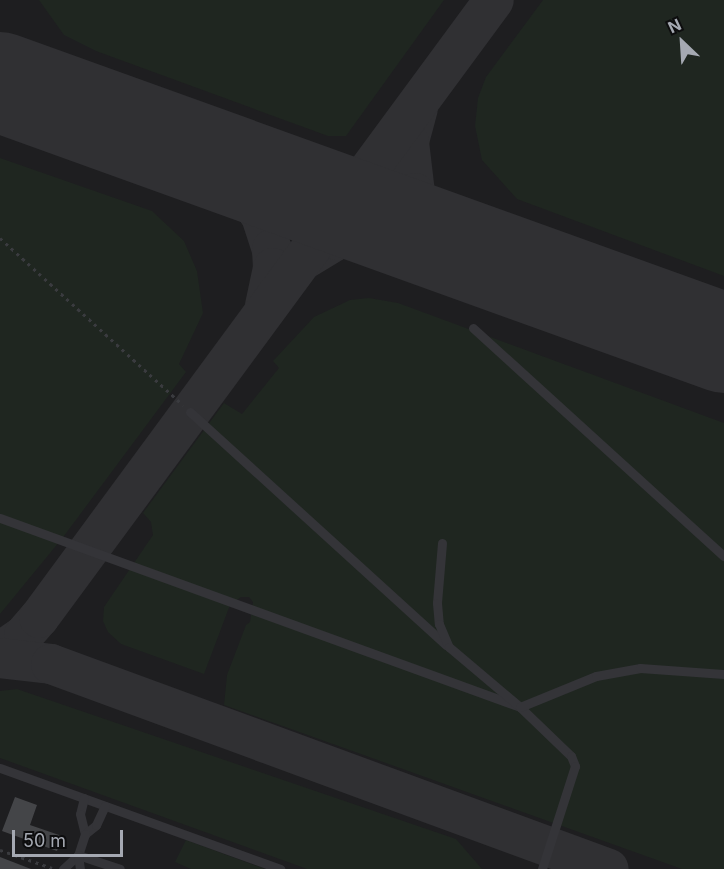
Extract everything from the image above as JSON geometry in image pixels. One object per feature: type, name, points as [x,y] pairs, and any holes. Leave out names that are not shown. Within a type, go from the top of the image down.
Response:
[{"type":"lane","points":[[473,328],[724,556]]},
{"type":"lane","points":[[190,412],[449,647],[520,707],[571,756],[575,766],[542,869]]},
{"type":"lane","points":[[0,518],[520,707],[596,676],[640,668],[724,674]]},
{"type":"lane","points":[[442,543],[437,603],[439,624],[449,647]]},
{"type":"lane","points":[[0,768],[280,869]]},
{"type":"lane","points":[[84,798],[80,814],[85,834]]},
{"type":"lane","points":[[80,869],[78,855],[85,834],[101,818],[105,806]]},
{"type":"lane","points":[[63,869],[78,855]]},
{"type":"lane","points":[[78,855],[120,869]]},
{"type":"path","points":[[0,238],[190,412]]},
{"type":"path","points":[[0,850],[54,869]]},
{"type":"shaded area","points":[[0,0],[724,0],[724,869],[0,869]]},
{"type":"shaded area","points":[[39,0],[444,0],[346,136],[328,136],[96,51],[64,35]]},
{"type":"shaded area","points":[[543,0],[724,0],[724,276],[517,199],[482,160],[475,126],[478,98],[486,77]]},
{"type":"shaded area","points":[[0,158],[152,211],[184,241],[197,271],[203,313],[179,364],[186,372],[64,536],[0,614]]},
{"type":"shaded area","points":[[369,298],[398,303],[724,423],[724,869],[682,869],[224,705],[227,675],[246,625],[250,622],[253,602],[249,597],[241,597],[230,605],[204,674],[121,644],[108,632],[103,621],[104,607],[153,535],[151,522],[143,513],[224,403],[242,414],[279,368],[273,361],[314,317],[350,300]]},
{"type":"shaded area","points":[[17,689],[456,839],[482,869],[307,869],[0,758],[0,691]]},
{"type":"shaded area","points":[[186,840],[265,869],[191,869],[175,862]]},
{"type":"building","points":[[15,797],[37,805],[30,825],[62,836],[57,851],[2,831]]},
{"type":"building","points":[[0,857],[31,869],[0,869]]},
{"type":"taxiway","points":[[0,652],[24,635],[39,618],[494,0]]},
{"type":"taxiway","points":[[0,67],[30,92]]},
{"type":"taxiway","points":[[418,108],[409,142],[415,193],[441,234],[466,249]]},
{"type":"taxiway","points":[[184,148],[233,177],[261,216],[272,249],[273,268],[265,305]]},
{"type":"taxiway","points":[[305,259],[337,240],[370,232],[439,240]]},
{"type":"taxiway","points":[[0,658],[51,664],[609,869]]},
{"type":"runway","points":[[0,82],[724,343]]}]
